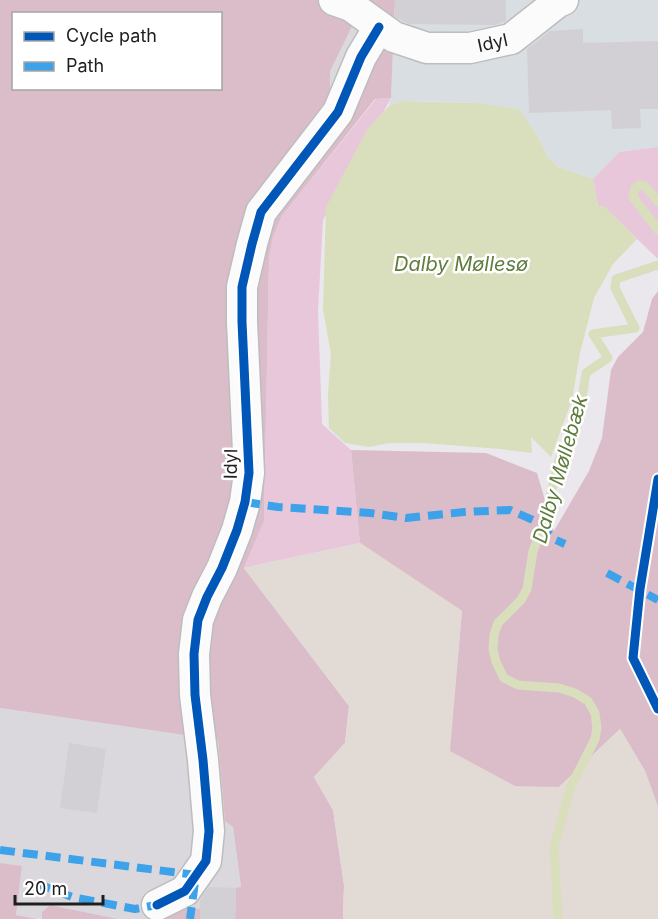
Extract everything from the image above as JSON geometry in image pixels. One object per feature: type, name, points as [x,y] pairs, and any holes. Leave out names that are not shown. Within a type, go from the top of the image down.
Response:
[{"type":"street","name":"Idyl","points":[[334,0],[351,6],[394,37],[427,48],[470,48],[511,39],[563,0]]},
{"type":"street","name":"Idyl","points":[[157,905],[185,891],[206,861],[209,831],[195,695],[194,654],[198,620],[222,568],[245,502],[249,473],[242,287],[252,244],[261,212],[338,112],[360,57],[379,27]]},
{"type":"shaded area","points":[[0,0],[395,0],[391,98],[375,99],[282,216],[273,237],[269,257],[264,521],[244,568],[349,706],[345,743],[314,777],[333,810],[344,885],[343,919],[235,919],[236,888],[241,887],[233,827],[225,821],[218,740],[0,708]]},
{"type":"shaded area","points":[[395,0],[658,0],[658,147],[619,152],[593,179],[558,167],[548,157],[519,109],[478,103],[424,101],[402,101],[389,106]]},
{"type":"shaded area","points":[[354,22],[384,44],[330,106],[330,71]]},
{"type":"shaded area","points":[[391,98],[323,220],[318,311],[322,424],[351,450],[360,543],[244,568],[264,521],[269,257],[273,237],[282,216],[376,99]]},
{"type":"shaded area","points":[[658,147],[658,259],[604,207],[598,206],[593,179],[619,152]]},
{"type":"shaded area","points":[[658,291],[658,807],[645,771],[620,729],[559,787],[515,787],[449,751],[462,611],[360,543],[351,450],[486,453],[537,473],[554,531],[589,471],[602,438],[611,370],[618,357],[643,332],[652,299]]},
{"type":"shaded area","points":[[360,543],[462,611],[450,751],[515,786],[559,787],[620,729],[645,771],[658,807],[658,919],[343,919],[344,885],[333,810],[314,777],[345,743],[349,706],[244,568]]},
{"type":"shaded area","points":[[0,708],[218,740],[225,821],[233,827],[241,888],[236,888],[235,919],[200,919],[200,909],[152,919],[118,919],[50,905],[43,911],[42,919],[16,915],[22,867],[0,863]]},
{"type":"shaded area","points":[[0,863],[22,866],[16,915],[39,919],[0,919]]},
{"type":"shaded area","points":[[50,905],[118,919],[42,919],[42,912]]},
{"type":"shaded area","points":[[182,908],[200,909],[200,919],[152,919]]},
{"type":"water","name":"Dalby Møllesø","points":[[402,101],[478,103],[519,109],[548,157],[558,167],[593,179],[598,206],[604,206],[637,239],[613,264],[594,298],[580,353],[572,400],[551,457],[531,437],[532,453],[424,443],[389,443],[369,447],[345,443],[329,428],[328,394],[331,354],[323,309],[326,207],[368,128],[389,106]]},
{"type":"building","points":[[395,0],[506,0],[506,21],[495,25],[409,24],[395,17]]},
{"type":"building","points":[[583,29],[583,43],[658,41],[658,109],[640,109],[641,128],[612,129],[611,110],[529,113],[527,49],[550,31]]},
{"type":"building","points":[[69,743],[106,749],[97,813],[60,808]]},
{"type":"building","points":[[209,887],[236,888],[235,919],[200,919],[200,900]]},
{"type":"waterway","name":"Dalby Møllebæk","points":[[658,202],[645,186],[639,185],[635,188],[633,197],[658,230]]},
{"type":"waterway","name":"Dalby Møllebæk","points":[[558,919],[554,846],[571,786],[595,739],[597,728],[595,713],[588,701],[575,693],[559,688],[518,685],[504,678],[496,662],[493,649],[494,635],[498,623],[521,600],[527,589],[533,551],[543,526],[559,460],[579,417],[586,373],[608,358],[593,334],[635,328],[615,288],[616,279],[658,265]]},
{"type":"marked path","points":[[245,502],[406,518],[510,510],[533,520],[556,540],[565,544]]},
{"type":"marked path","points":[[607,573],[658,600]]},
{"type":"marked path","points":[[0,850],[196,875],[190,919]]},
{"type":"marked path","points":[[36,883],[72,897],[135,909],[157,905]]},
{"type":"cycle path","points":[[157,905],[185,891],[206,861],[209,831],[195,695],[194,654],[198,620],[222,568],[245,502],[249,473],[242,287],[252,244],[261,212],[338,112],[361,57],[379,27]]},
{"type":"cycle path","points":[[658,479],[640,589],[633,658],[658,709]]}]
